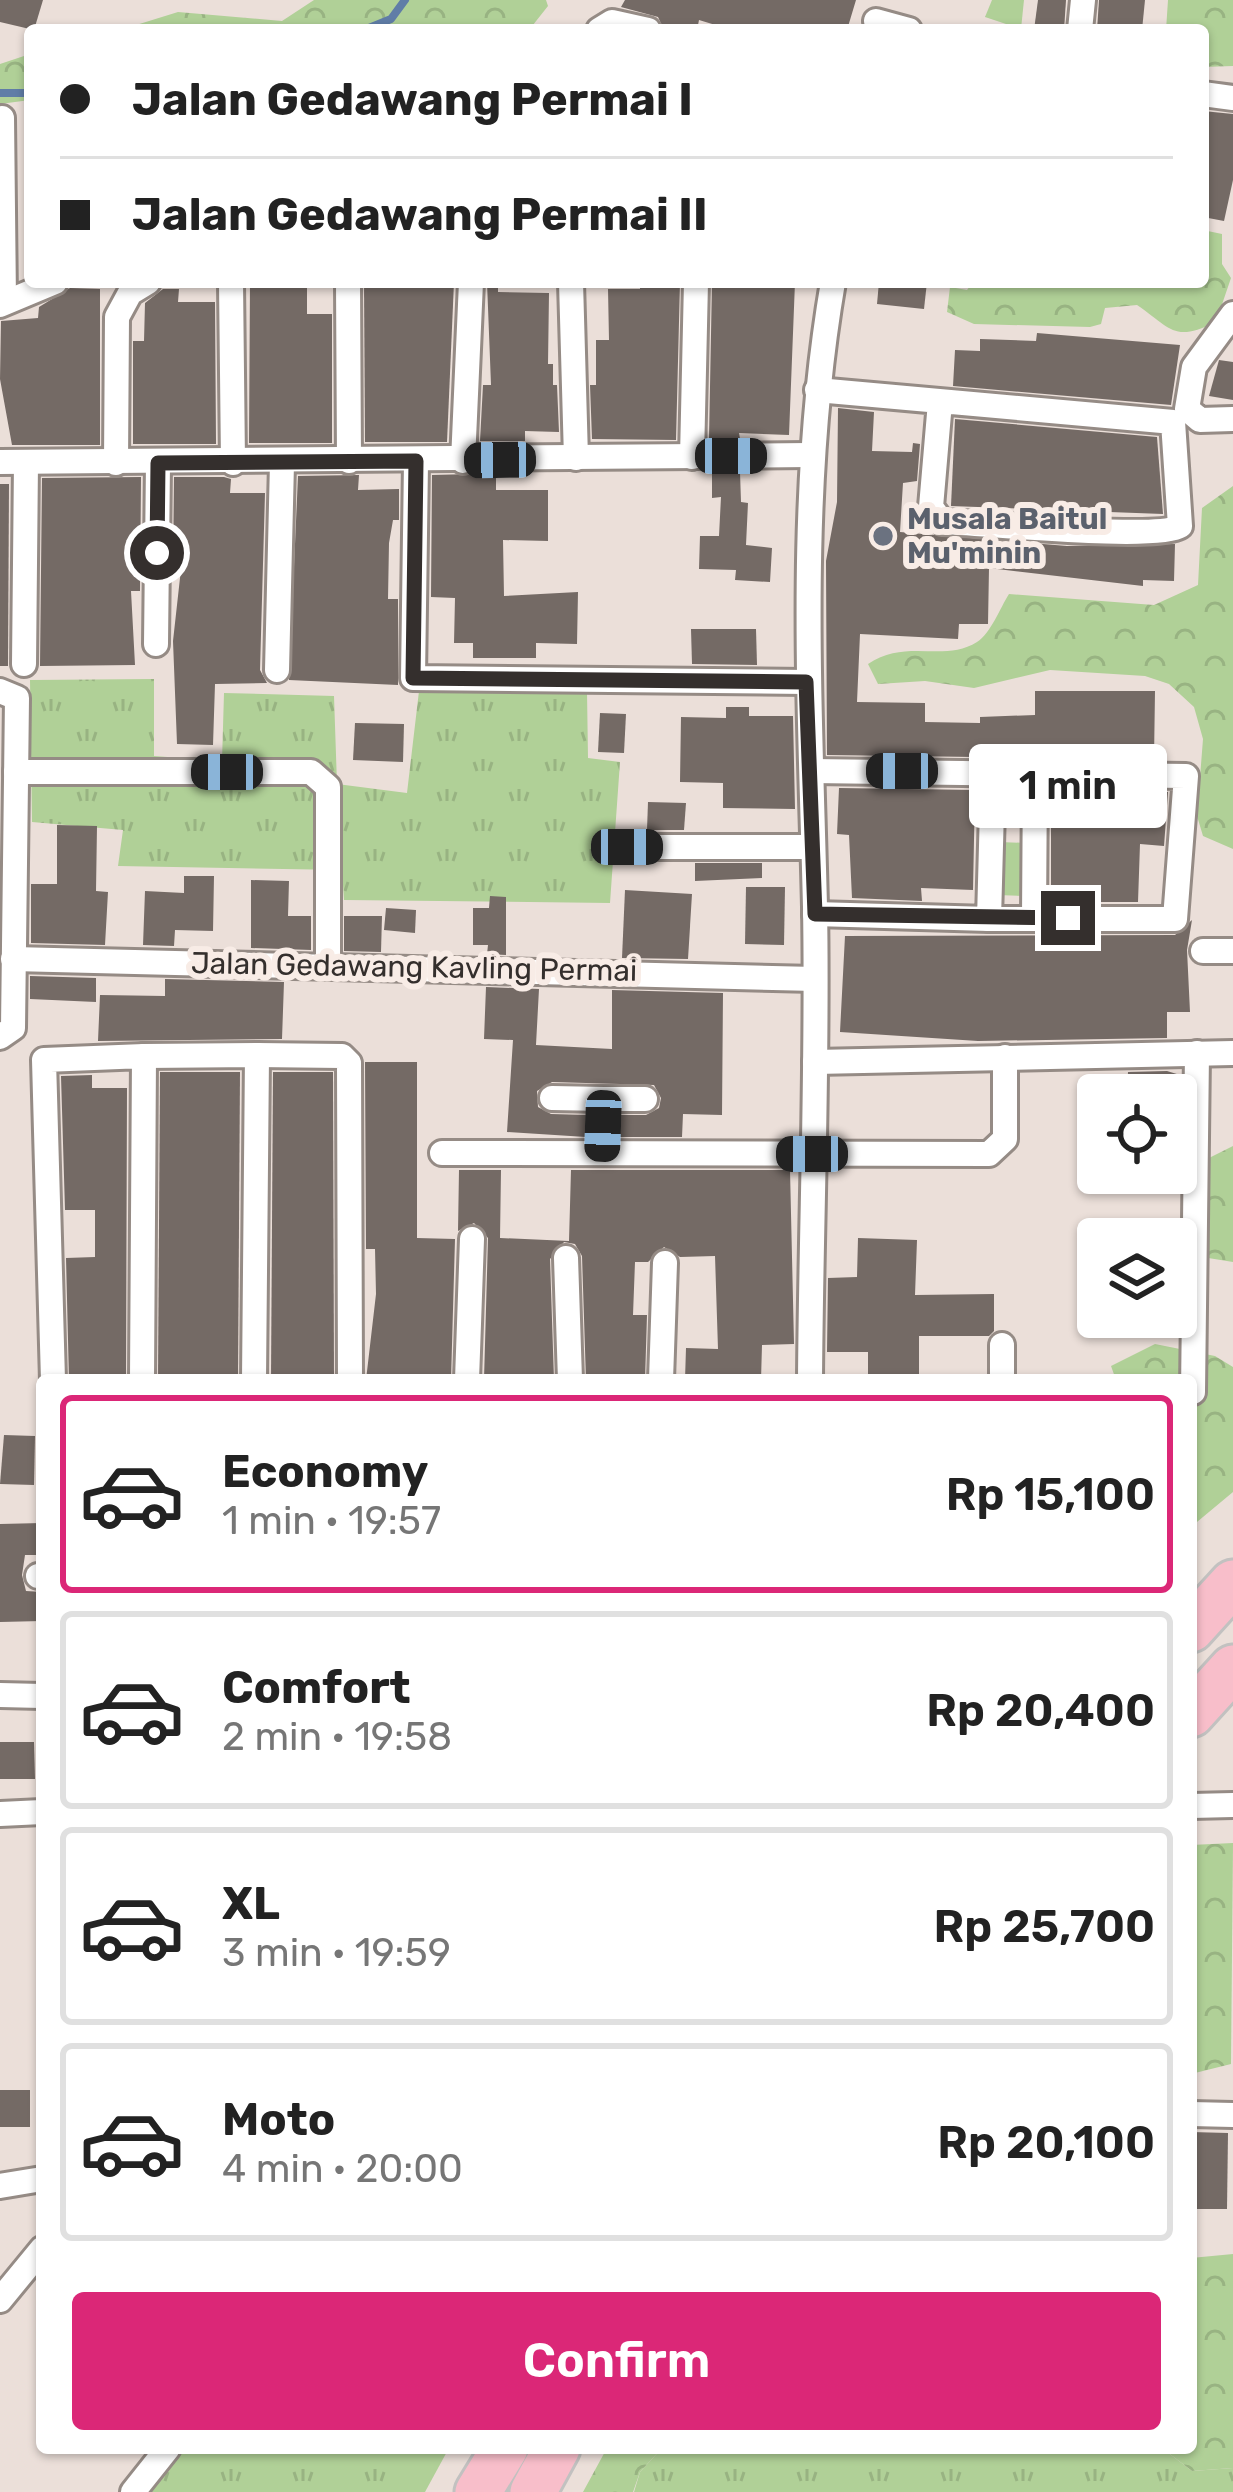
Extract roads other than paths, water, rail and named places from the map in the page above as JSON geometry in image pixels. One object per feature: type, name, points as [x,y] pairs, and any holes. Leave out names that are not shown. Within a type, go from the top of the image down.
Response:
[{"type":"highway","points":[[1197,1622],[1233,1583]]},
{"type":"highway","points":[[1197,1707],[1233,1668]]},
{"type":"highway","points":[[478,2492],[501,2454]]},
{"type":"highway","points":[[532,2492],[554,2454]]},
{"type":"street","points":[[1,118],[2,303],[40,288]]},
{"type":"street","points":[[116,463],[117,317],[130,293],[138,288]]},
{"type":"street","points":[[231,288],[233,463]]},
{"type":"street","points":[[348,288],[349,461]]},
{"type":"street","points":[[463,461],[471,288]]},
{"type":"street","points":[[571,288],[576,458]]},
{"type":"street","points":[[692,457],[697,288]]},
{"type":"street","points":[[810,1374],[815,914],[806,682],[809,455],[832,288]]},
{"type":"street","points":[[1233,314],[1194,367],[1187,409],[1200,420],[1233,419]]},
{"type":"street","points":[[817,390],[1173,422],[1180,526],[1169,532],[1115,532],[942,522],[931,507],[940,402]]},
{"type":"street","points":[[24,664],[13,462],[809,455]]},
{"type":"street","points":[[416,461],[413,678],[806,682]]},
{"type":"street","points":[[156,644],[158,463]]},
{"type":"street","points":[[277,670],[282,463]]},
{"type":"street","points":[[0,691],[17,698],[13,1028],[0,1037]]},
{"type":"street","points":[[812,770],[1168,772],[1183,774],[1186,780],[1175,919],[815,914]]},
{"type":"street","points":[[16,772],[311,772],[328,787],[328,963]]},
{"type":"street","points":[[989,919],[993,772]]},
{"type":"street","points":[[1034,917],[1035,772]]},
{"type":"street","points":[[627,847],[813,847]]},
{"type":"street","points":[[1203,951],[1233,951]]},
{"type":"street","name":"Jalan Gedawang Kavling Permai","points":[[13,958],[815,979]]},
{"type":"street","points":[[1191,1053],[1193,1374]]},
{"type":"street","points":[[815,1062],[1233,1053]]},
{"type":"street","points":[[254,1374],[257,1055]]},
{"type":"street","points":[[53,1374],[44,1060],[257,1055],[342,1056],[349,1063],[350,1374]]},
{"type":"street","points":[[142,1374],[144,1056]]},
{"type":"street","points":[[442,1153],[995,1151],[1006,1129],[1005,1057]]},
{"type":"street","points":[[552,1098],[645,1099]]},
{"type":"street","points":[[602,1154],[604,1099]]},
{"type":"street","points":[[467,1374],[472,1239]]},
{"type":"street","points":[[566,1258],[570,1374]]},
{"type":"street","points":[[662,1374],[665,1264]]},
{"type":"street","points":[[1002,1345],[1002,1374]]},
{"type":"street","points":[[0,1694],[36,1696]]},
{"type":"street","points":[[1197,1806],[1233,1805]]},
{"type":"street","points":[[0,1814],[36,1812]]},
{"type":"street","points":[[1197,2114],[1233,2115]]},
{"type":"street","points":[[0,2186],[36,2181]]},
{"type":"street","points":[[0,2300],[36,2256]]},
{"type":"street","points":[[133,2492],[163,2454]]},
{"type":"waterway","points":[[379,24],[391,19],[405,0]]},
{"type":"waterway","points":[[0,93],[24,93]]},
{"type":"place","name":"Musala Baitul Mu'minin","points":[[883,536]]}]
